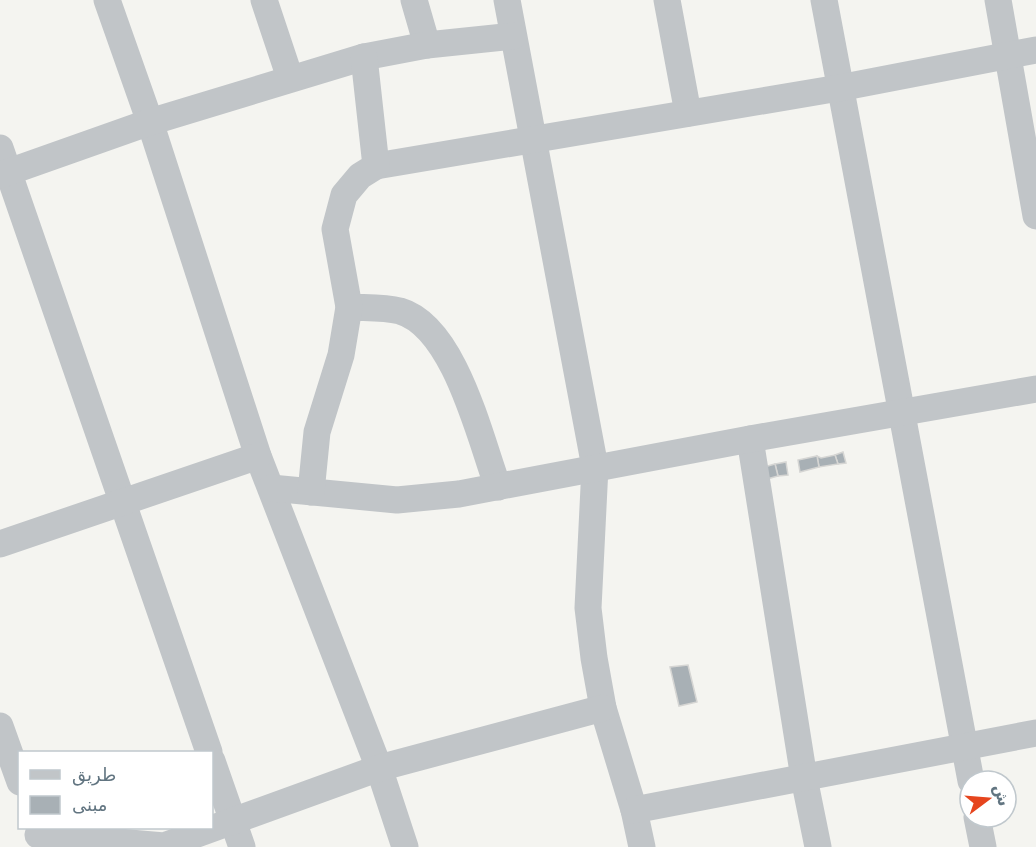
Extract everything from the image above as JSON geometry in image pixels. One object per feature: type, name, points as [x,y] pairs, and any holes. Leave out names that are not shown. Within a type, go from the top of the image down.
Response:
[{"type":"street","points":[[107,0],[150,122],[258,456],[379,768],[405,847]]},
{"type":"street","points":[[264,0],[291,78]]},
{"type":"street","points":[[414,0],[426,45]]},
{"type":"street","points":[[507,0],[595,467],[588,608],[603,708],[634,810],[642,847]]},
{"type":"street","points":[[667,0],[688,113]]},
{"type":"street","points":[[824,0],[969,769]]},
{"type":"street","points":[[998,0],[1036,216]]},
{"type":"street","points":[[207,751],[3,165],[364,57],[426,45],[513,36]]},
{"type":"street","points":[[311,492],[317,432],[341,355],[349,307],[335,229],[344,195],[360,176],[376,166],[839,88],[1036,50]]},
{"type":"street","points":[[364,57],[376,166]]},
{"type":"street","points":[[349,307],[400,312],[414,319],[442,345],[454,366],[498,487]]},
{"type":"street","points":[[271,488],[397,500],[459,494],[595,467],[1036,389]]},
{"type":"street","points":[[750,439],[804,778],[819,847]]},
{"type":"street","points":[[0,544],[258,456]]},
{"type":"street","points":[[213,828],[379,768],[603,708]]},
{"type":"street","points":[[0,726],[4,753],[18,778]]},
{"type":"street","points":[[634,810],[1036,732]]},
{"type":"street","points":[[213,764],[242,847]]},
{"type":"street","points":[[38,837],[164,846],[210,829]]},
{"type":"street","points":[[979,829],[983,847]]},
{"type":"building","points":[[843,452],[846,463],[838,464],[835,455]]},
{"type":"building","points":[[835,455],[838,464],[819,467],[817,456],[821,458]]},
{"type":"building","points":[[817,456],[819,467],[800,472],[798,460]]},
{"type":"building","points":[[786,462],[788,475],[778,476],[775,464]]},
{"type":"building","points":[[775,464],[778,476],[767,479],[764,467]]},
{"type":"building","points":[[688,665],[697,702],[679,706],[670,667]]}]
